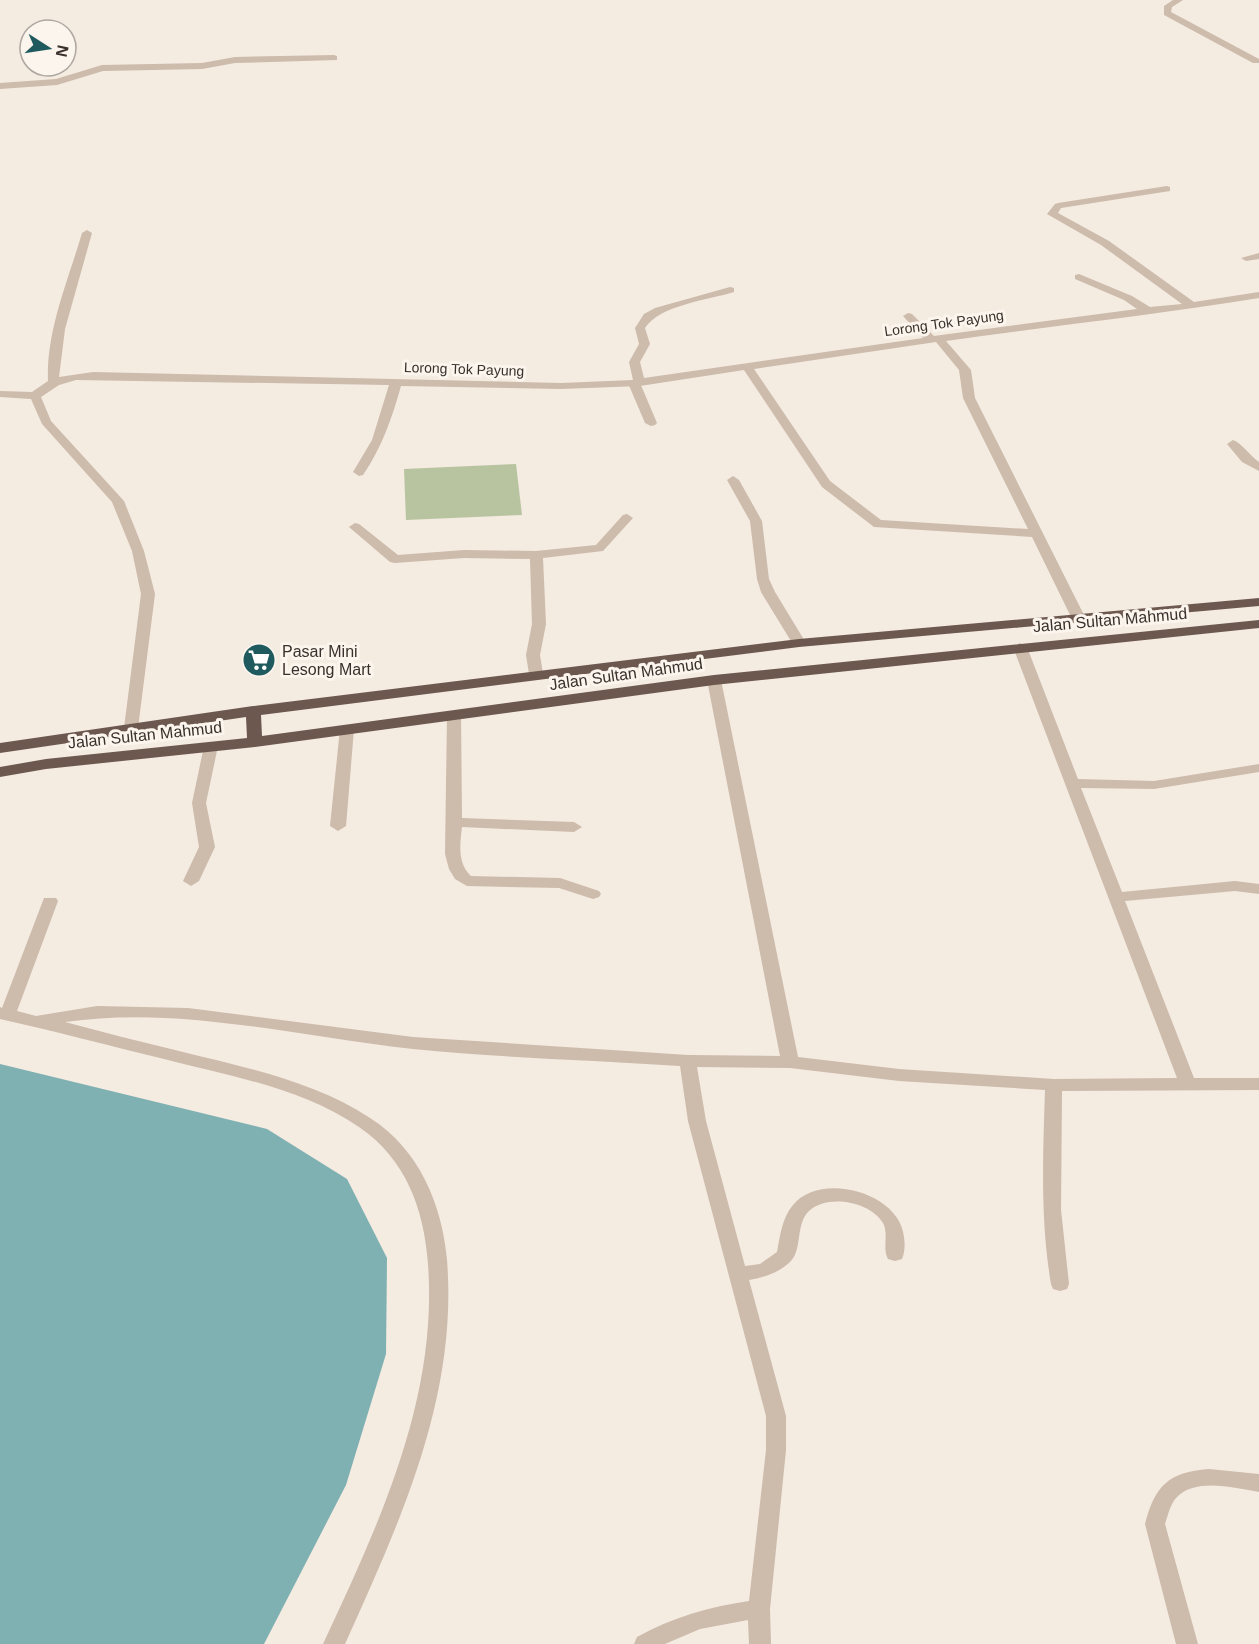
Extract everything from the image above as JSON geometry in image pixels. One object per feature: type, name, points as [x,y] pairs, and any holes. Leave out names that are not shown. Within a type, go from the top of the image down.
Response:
[{"type":"highway","name":"Jalan Sultan Mahmud","points":[[0,748],[253,711],[799,643],[1259,602]]},
{"type":"highway","name":"Jalan Sultan Mahmud","points":[[0,772],[46,764],[255,742],[714,680],[1020,646],[1259,624]]},
{"type":"highway","points":[[253,711],[255,742]]},
{"type":"street","points":[[1179,0],[1168,6],[1167,13],[1256,61]]},
{"type":"street","points":[[0,86],[57,82],[102,68],[202,66],[235,60],[334,58]]},
{"type":"street","points":[[1167,189],[1058,206],[1052,214],[1105,243],[1192,306]]},
{"type":"street","points":[[54,381],[51,367],[55,346],[87,233]]},
{"type":"street","points":[[1246,258],[1259,256]]},
{"type":"street","points":[[1079,277],[1128,298],[1148,311]]},
{"type":"street","points":[[651,423],[633,365],[634,357],[645,344],[640,328],[648,316],[659,310],[730,290]]},
{"type":"street","name":"Lorong Tok Payung","points":[[35,396],[54,381],[72,376],[93,375],[561,386],[637,383],[1080,318],[1192,306],[1259,295]]},
{"type":"street","points":[[908,316],[965,370],[969,398],[1079,619]]},
{"type":"street","points":[[747,366],[826,484],[878,524],[1036,533]]},
{"type":"street","points":[[359,472],[381,434],[396,382]]},
{"type":"street","points":[[0,394],[35,396],[46,422],[118,501],[138,551],[148,594],[131,728]]},
{"type":"street","points":[[1233,444],[1246,459],[1259,467]]},
{"type":"street","points":[[733,480],[756,521],[763,579],[768,592],[799,643]]},
{"type":"street","points":[[355,527],[395,559],[464,554],[536,555],[599,548],[627,518]]},
{"type":"street","points":[[536,555],[539,624],[533,655],[536,674]]},
{"type":"street","points":[[1020,646],[1188,1084]]},
{"type":"street","points":[[714,680],[790,1062]]},
{"type":"street","points":[[454,715],[455,822],[452,852],[459,875],[467,881],[560,883],[593,894]]},
{"type":"street","points":[[338,826],[347,729]]},
{"type":"street","points":[[191,881],[207,847],[199,803],[211,746]]},
{"type":"street","points":[[1073,783],[1154,785],[1259,768]]},
{"type":"street","points":[[455,822],[574,827]]},
{"type":"street","points":[[1116,897],[1235,886],[1259,890]]},
{"type":"street","points":[[50,901],[4,1014],[239,1072],[323,1101],[359,1119],[386,1138],[409,1166],[424,1191],[432,1220],[441,1279],[437,1354],[419,1429],[399,1496],[334,1644]]},
{"type":"street","points":[[37,1021],[97,1012],[188,1014],[413,1043],[688,1061],[790,1062],[899,1075],[1054,1085],[1259,1084]]},
{"type":"street","points":[[688,1061],[697,1121],[740,1274],[776,1416],[777,1450],[759,1608],[760,1644]]},
{"type":"street","points":[[1054,1085],[1051,1174],[1054,1249],[1060,1284]]},
{"type":"street","points":[[740,1274],[765,1270],[786,1256],[792,1227],[800,1207],[813,1199],[826,1196],[838,1195],[862,1199],[888,1217],[894,1230],[895,1254]]},
{"type":"street","points":[[1187,1644],[1155,1524],[1158,1508],[1172,1487],[1181,1481],[1202,1476],[1259,1483]]},
{"type":"street","points":[[645,1644],[669,1629],[698,1618],[759,1608]]},
{"type":"green space","points":[[516,464],[522,515],[406,520],[404,469]]},
{"type":"water","points":[[0,1064],[267,1129],[347,1179],[387,1258],[386,1354],[346,1485],[264,1644],[0,1644]]},
{"type":"place","name":"Pasar Mini Lesong Mart","points":[[259,660]]}]
